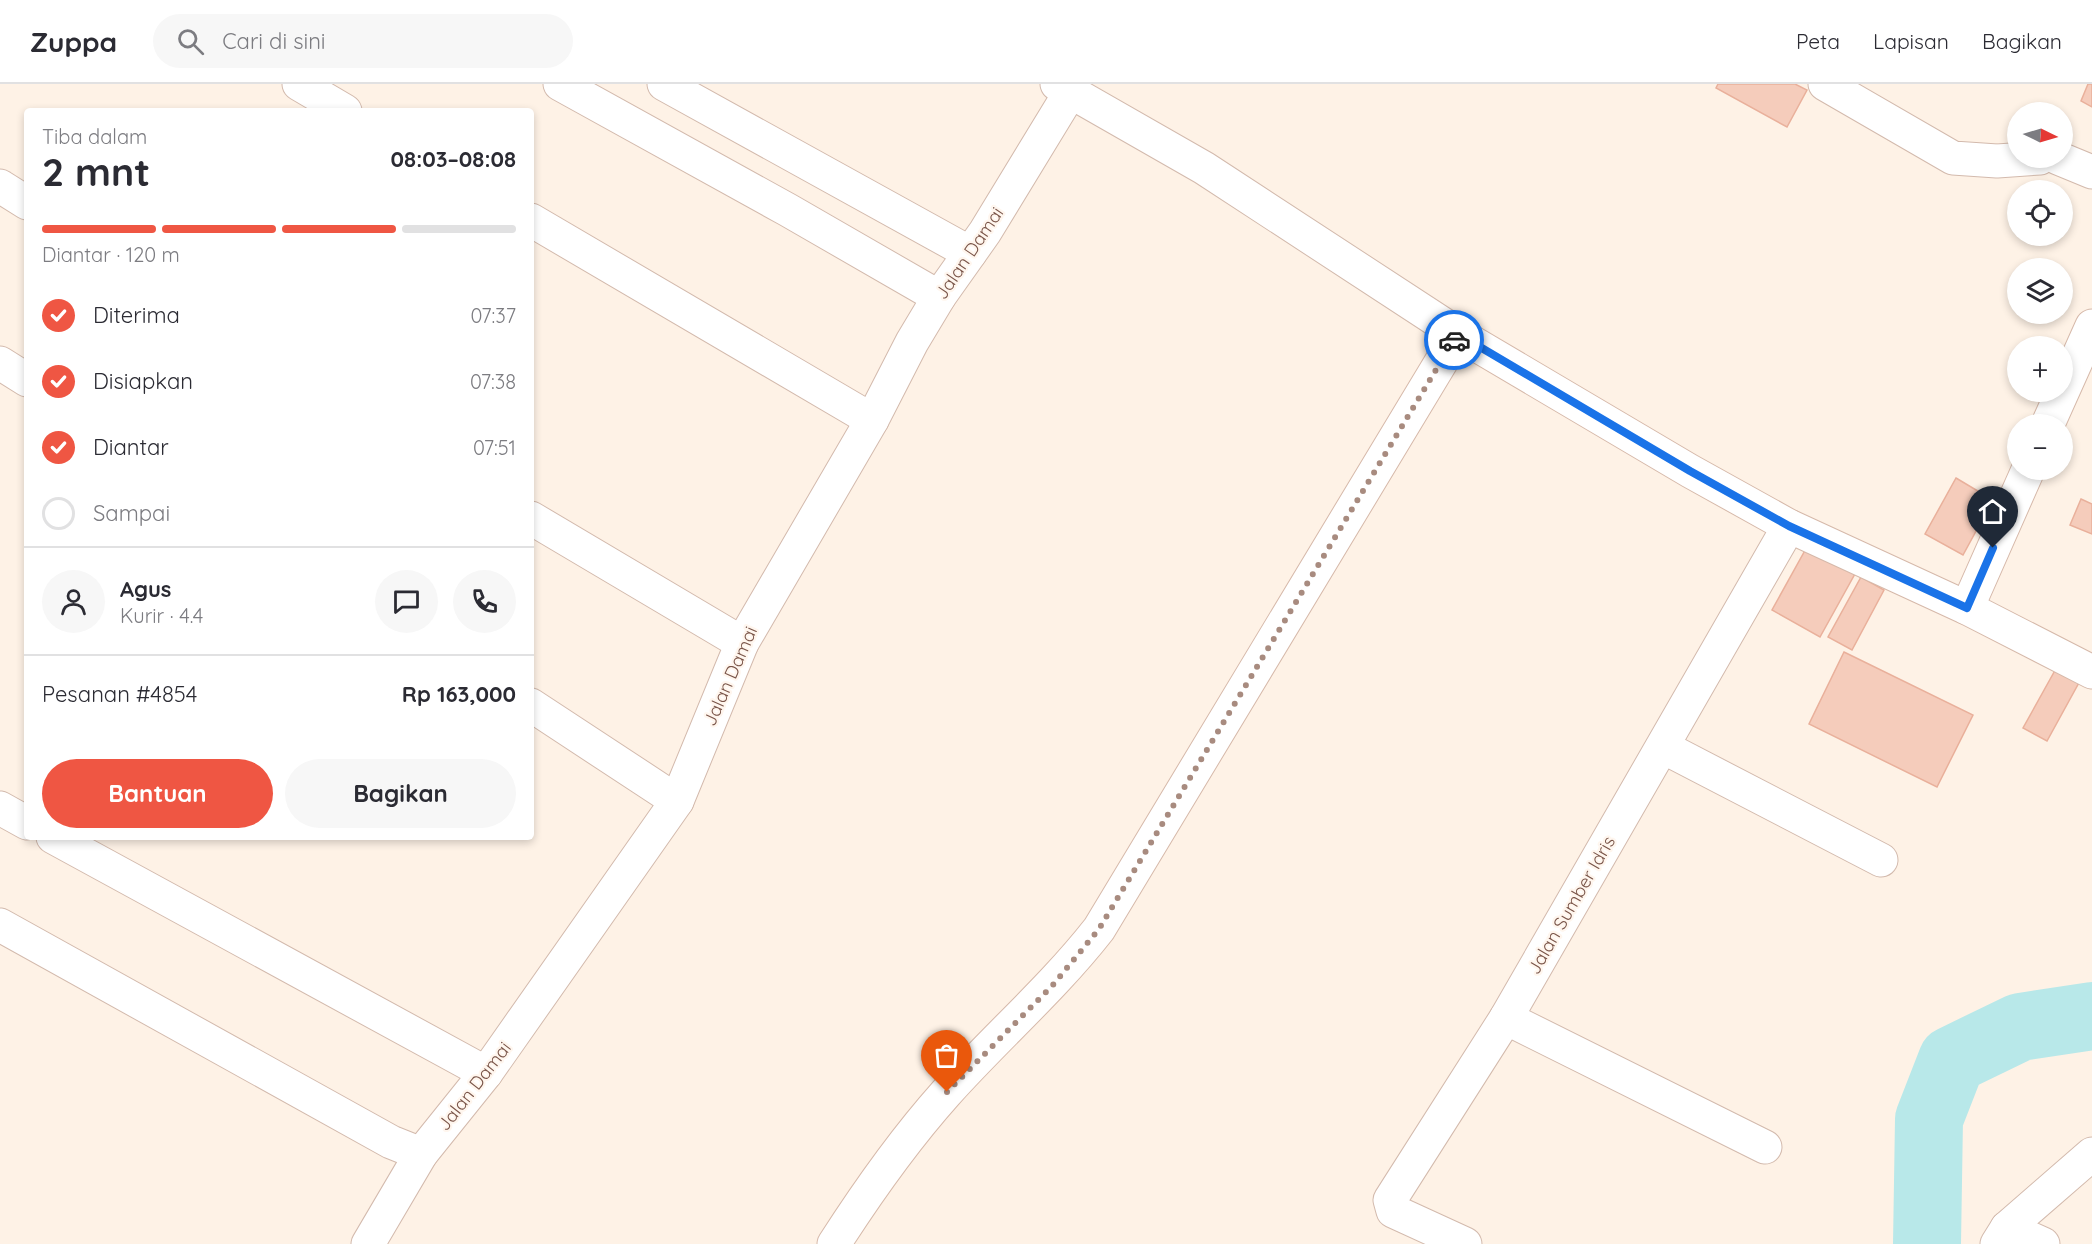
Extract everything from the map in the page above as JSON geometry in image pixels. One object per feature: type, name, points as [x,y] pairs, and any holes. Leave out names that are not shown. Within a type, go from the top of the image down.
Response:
[{"type":"street","points":[[298,84],[340,108]]},
{"type":"street","points":[[560,84],[788,210],[939,297]]},
{"type":"street","points":[[664,84],[970,253]]},
{"type":"street","points":[[1825,84],[1953,158],[2007,160]]},
{"type":"street","points":[[1078,90],[1204,168],[1458,334],[1690,471],[1789,526],[1967,608],[2092,672]]},
{"type":"street","name":"Jalan Damai","points":[[368,1244],[421,1154],[486,1073],[677,801],[742,643],[872,420],[912,342],[939,297],[1078,90]]},
{"type":"street","points":[[2073,164],[2092,172]]},
{"type":"street","points":[[0,186],[24,201]]},
{"type":"street","points":[[534,222],[872,420]]},
{"type":"street","points":[[2052,414],[2092,326]]},
{"type":"street","points":[[834,1244],[902,1145],[947,1092],[1052,986],[1099,929],[1458,334]]},
{"type":"street","points":[[0,363],[24,378]]},
{"type":"street","points":[[1967,608],[2024,480]]},
{"type":"street","points":[[534,520],[742,643]]},
{"type":"street","name":"Jalan Sumber Idris","points":[[1465,1244],[1403,1218],[1393,1211],[1390,1200],[1506,1018],[1789,526]]},
{"type":"street","points":[[534,707],[677,801]]},
{"type":"street","points":[[1663,747],[1881,860]]},
{"type":"street","points":[[0,808],[24,821]]},
{"type":"street","points":[[59,840],[486,1073]]},
{"type":"street","points":[[0,925],[391,1142],[421,1154]]},
{"type":"street","points":[[1506,1018],[1765,1147]]},
{"type":"street","points":[[2002,1236],[2092,1155]]},
{"type":"street","points":[[2002,1236],[2043,1244]]},
{"type":"building","points":[[1718,84],[1795,84],[1807,90],[1787,127],[1716,88]]},
{"type":"building","points":[[2088,84],[2092,84],[2092,107],[2081,101]]},
{"type":"building","points":[[1956,478],[1993,500],[1963,555],[1925,534]]},
{"type":"building","points":[[2081,499],[2092,504],[2092,534],[2070,525]]},
{"type":"building","points":[[1808,545],[1856,572],[1820,637],[1772,610]]},
{"type":"building","points":[[1861,577],[1884,590],[1852,650],[1828,637]]},
{"type":"building","points":[[1844,652],[1973,715],[1937,787],[1809,724]]},
{"type":"building","points":[[2058,665],[2081,679],[2047,741],[2023,728]]},
{"type":"waterway","points":[[1927,1244],[1929,1119],[1952,1060],[2020,1027],[2092,1016]]},
{"type":"way so far","points":[[947,1092],[1052,986],[1099,929],[1454,340]]},
{"type":"route","points":[[1454,340],[1458,334],[1690,471],[1789,526],[1967,608],[1993,548]]}]
